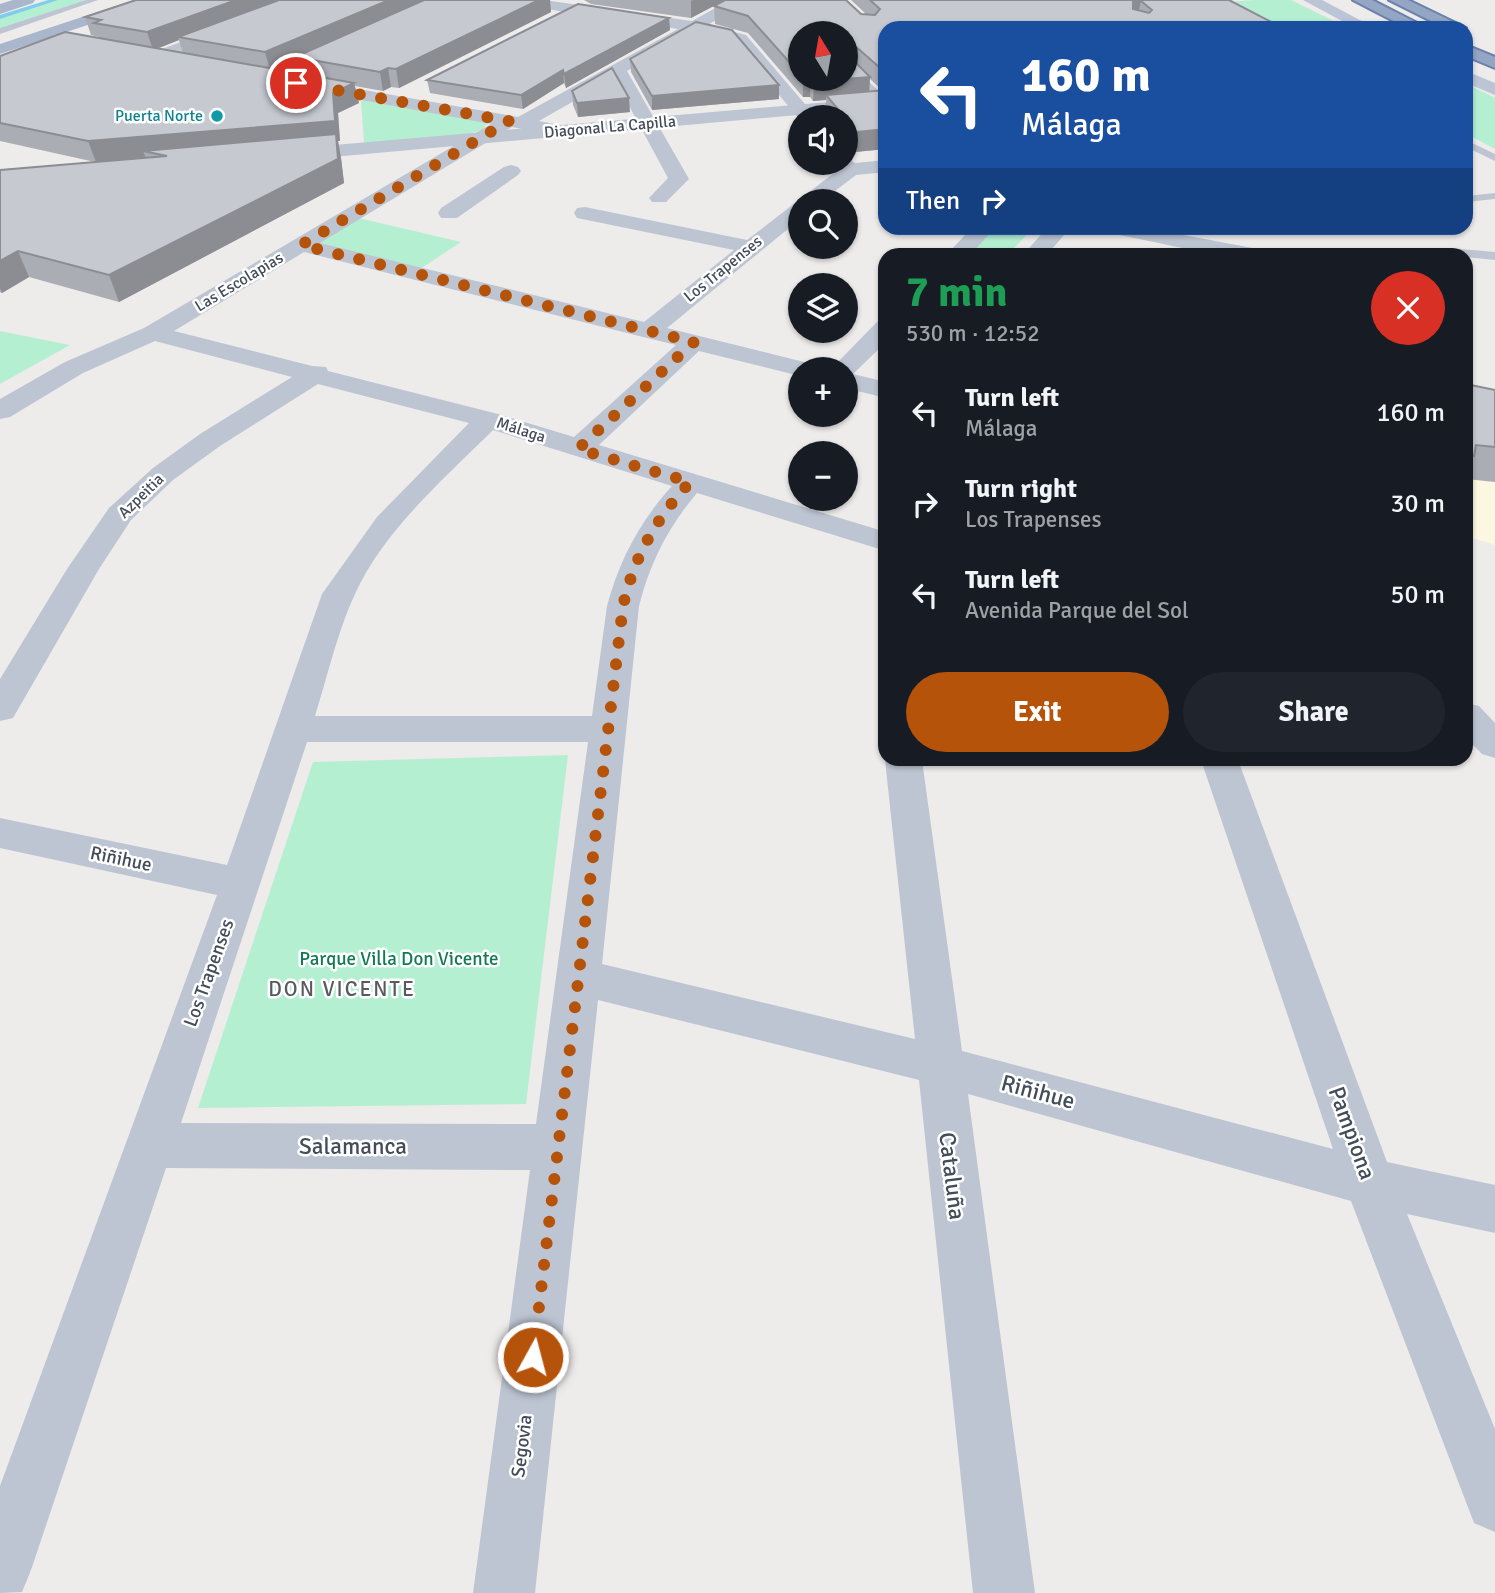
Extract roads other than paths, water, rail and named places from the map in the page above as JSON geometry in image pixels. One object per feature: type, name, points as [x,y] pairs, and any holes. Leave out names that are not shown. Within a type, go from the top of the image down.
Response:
[{"type":"highway","points":[[1360,0],[1405,21]]},
{"type":"highway","points":[[1396,0],[1442,21]]},
{"type":"highway","points":[[1478,41],[1495,63]]},
{"type":"main road","points":[[0,9],[28,0]]},
{"type":"main road","points":[[0,49],[149,0]]},
{"type":"main road","points":[[1310,0],[1353,21]]},
{"type":"main road","points":[[1473,79],[1495,90]]},
{"type":"street","points":[[192,64],[151,56],[309,0]]},
{"type":"street","points":[[513,0],[692,26],[740,38],[796,105]]},
{"type":"street","points":[[553,22],[596,0]]},
{"type":"street","name":"Las Escolapias","points":[[0,411],[31,390],[72,368],[153,333],[481,138],[617,69],[741,0]]},
{"type":"street","points":[[38,37],[78,43]]},
{"type":"street","points":[[617,69],[679,179],[659,198]]},
{"type":"street","points":[[285,81],[563,131]]},
{"type":"street","points":[[394,101],[419,89]]},
{"type":"street","name":"Diagonal La Capilla","points":[[858,106],[878,103]]},
{"type":"street","name":"Diagonal La Capilla","points":[[272,157],[646,124],[788,115]]},
{"type":"street","points":[[858,166],[878,166]]},
{"type":"street","points":[[401,186],[440,199],[470,199],[511,171]]},
{"type":"street","points":[[822,189],[837,175]]},
{"type":"street","points":[[585,213],[749,247]]},
{"type":"street","name":"Los Trapenses","points":[[648,331],[788,217]]},
{"type":"street","points":[[964,248],[977,235]]},
{"type":"street","points":[[1040,248],[1052,235]]},
{"type":"street","points":[[1151,235],[1217,248]]},
{"type":"street","points":[[301,245],[788,365]]},
{"type":"street","name":"Málaga","points":[[153,333],[317,373],[488,420],[878,540]]},
{"type":"street","points":[[856,357],[878,335]]},
{"type":"street","points":[[578,449],[694,342]]},
{"type":"street","name":"Azpeitia","points":[[0,709],[83,569],[120,514],[163,474],[210,440],[317,373]]},
{"type":"street","points":[[858,383],[878,388]]},
{"type":"street","name":"Los Trapenses","points":[[0,1570],[241,884],[338,594],[356,561],[427,480],[488,420]]},
{"type":"street","name":"Segovia","points":[[505,1593],[623,606],[629,580],[651,531],[690,482]]},
{"type":"street","points":[[1473,721],[1495,745]]},
{"type":"street","points":[[293,729],[609,729]]},
{"type":"street","name":"Cataluña","points":[[905,766],[1004,1593]]},
{"type":"street","name":"Pampiona","points":[[1222,766],[1369,1182],[1495,1503]]},
{"type":"street","name":"Riñihue","points":[[0,833],[241,884]]},
{"type":"street","name":"Riñihue","points":[[580,977],[939,1065],[1369,1182],[1495,1209]]},
{"type":"street","name":"Salamanca","points":[[148,1145],[559,1147]]},
{"type":"lane","points":[[0,31],[94,0]]},
{"type":"lane","points":[[858,75],[878,95]]},
{"type":"lane","points":[[1473,147],[1495,158]]},
{"type":"lane","points":[[1473,199],[1495,197]]},
{"type":"lane","points":[[1473,254],[1495,256]]},
{"type":"waterway","points":[[0,17],[55,0]]},
{"type":"place","name":"Puerta Norte","points":[[217,116]]},
{"type":"district","name":"DON VICENTE","points":[[342,989]]},
{"type":"park label","name":"Parque Villa Don Vicente","points":[[399,959]]}]
